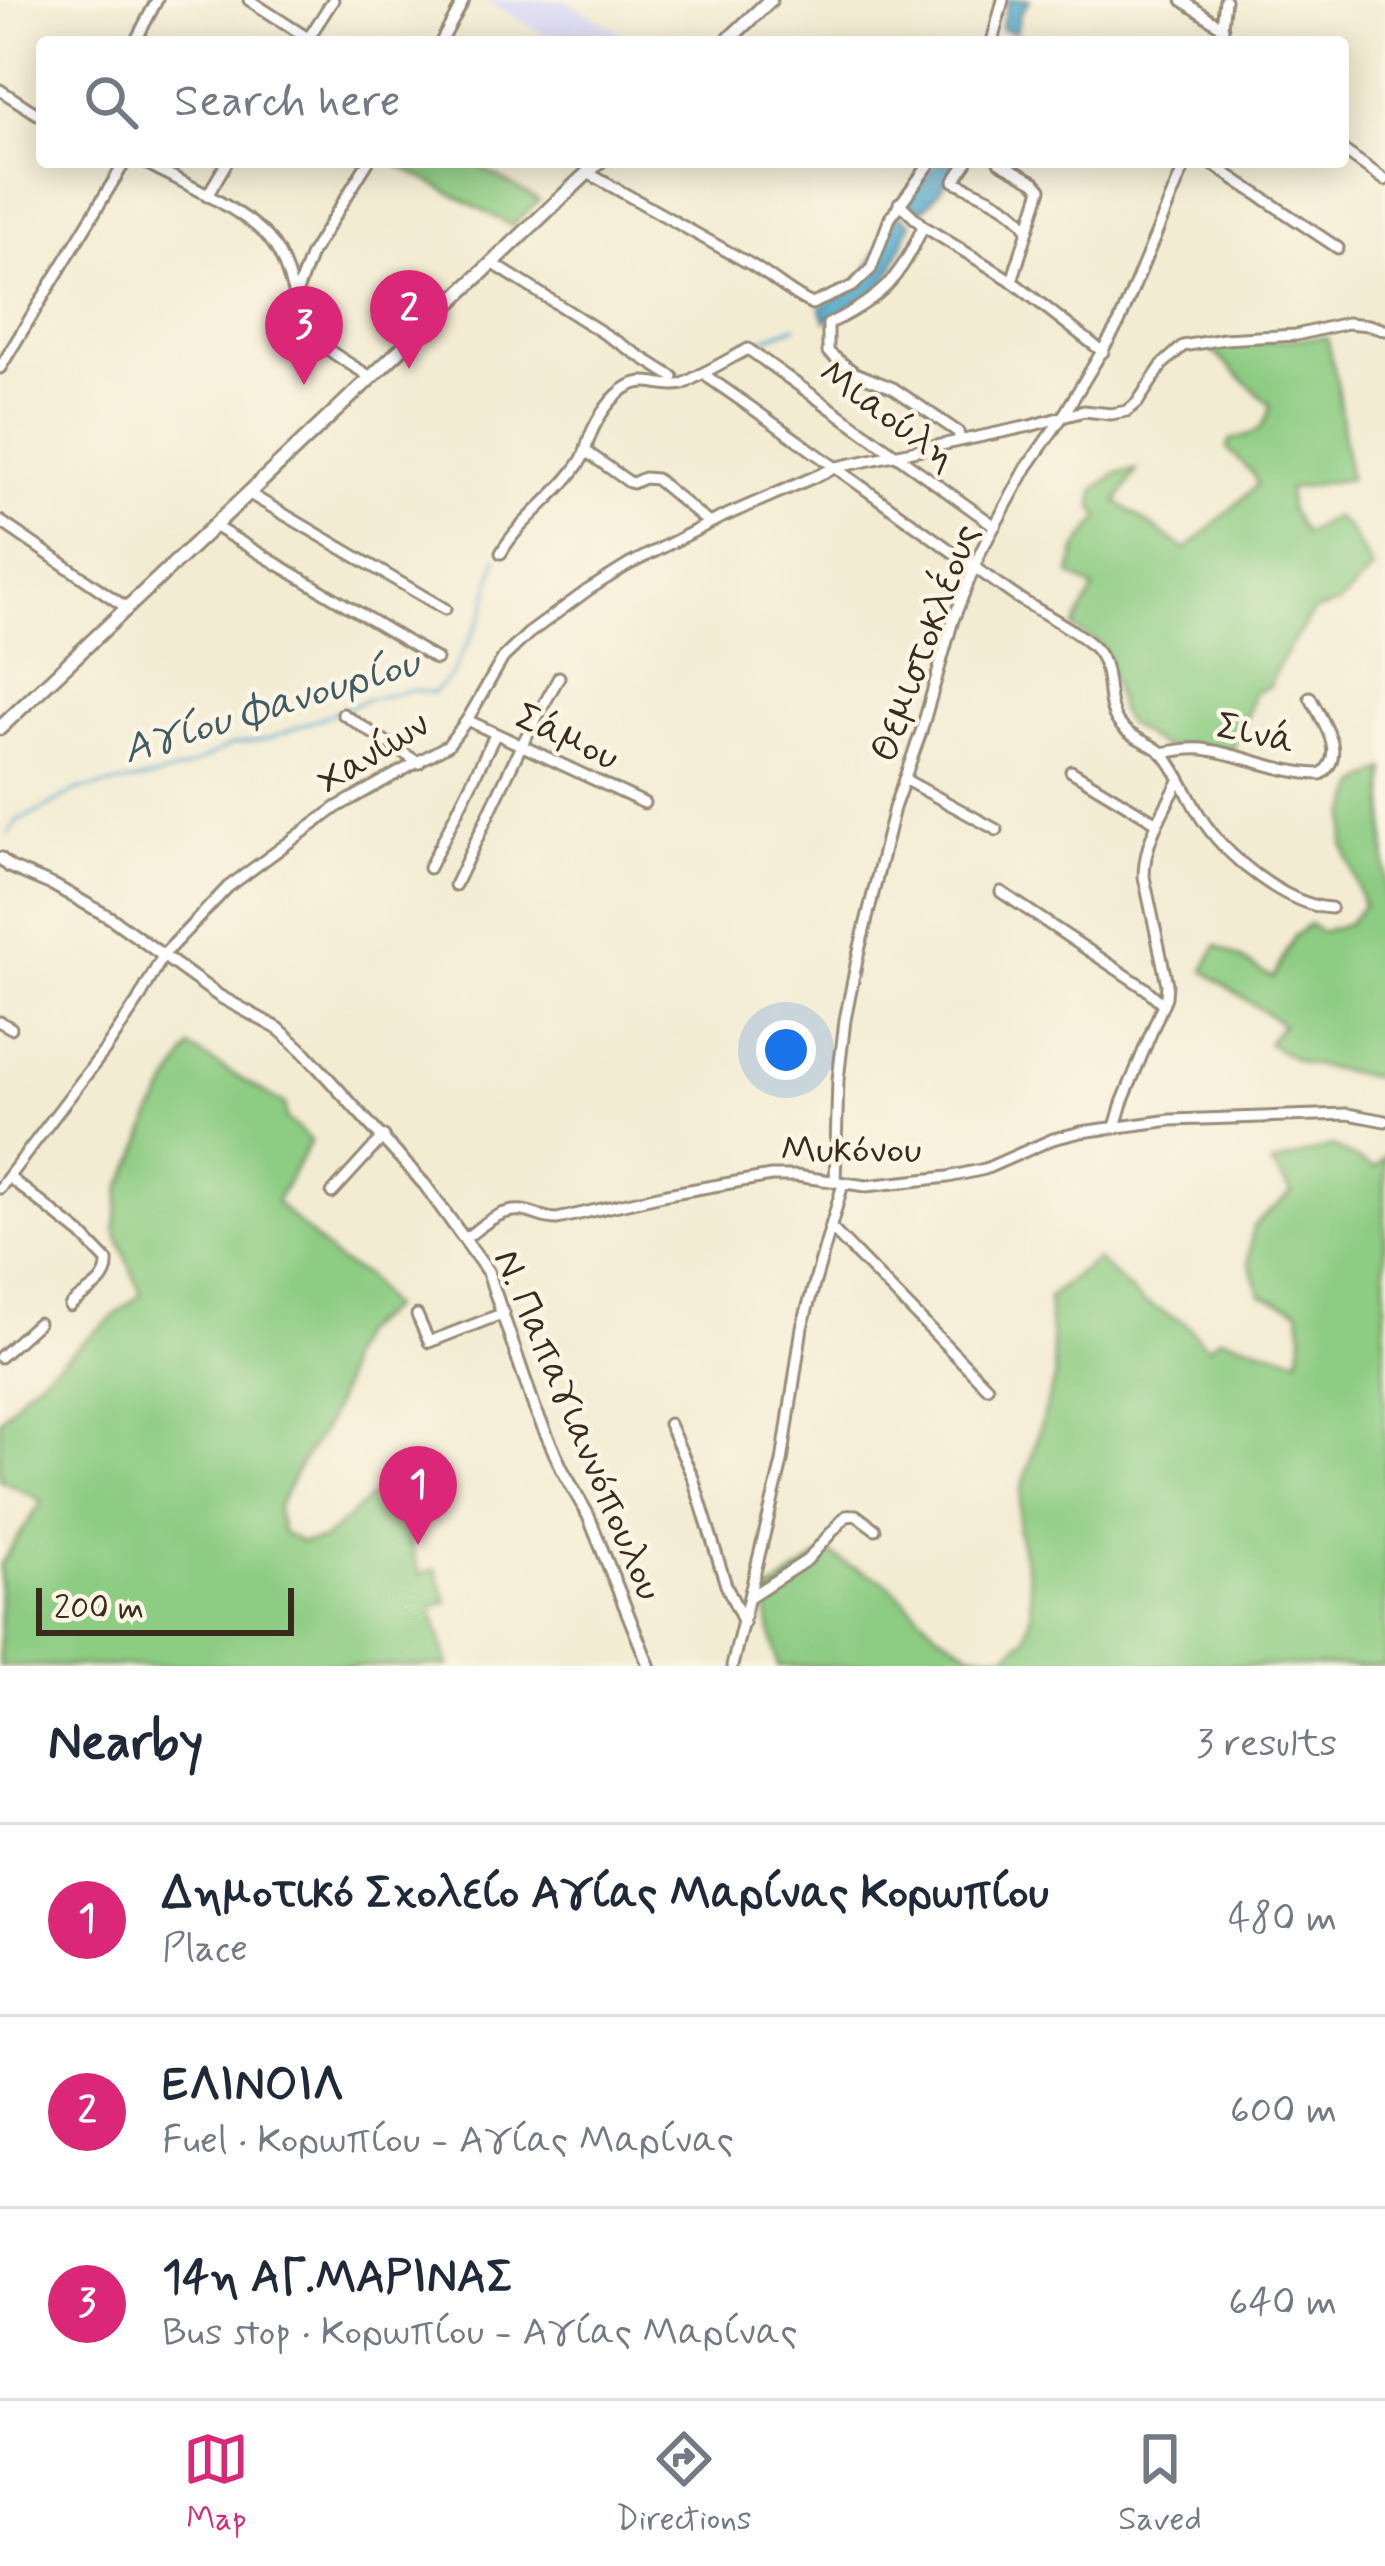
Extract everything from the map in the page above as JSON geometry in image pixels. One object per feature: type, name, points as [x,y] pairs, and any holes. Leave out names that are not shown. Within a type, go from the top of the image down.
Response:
[{"type":"main road","points":[[732,36],[770,0]]},
{"type":"main road","points":[[0,728],[592,168]]},
{"type":"street","points":[[138,36],[158,0]]},
{"type":"street","points":[[249,0],[303,36]]},
{"type":"street","points":[[313,36],[333,0]]},
{"type":"street","points":[[444,36],[464,0]]},
{"type":"street","points":[[994,36],[1003,0]]},
{"type":"street","points":[[1182,0],[1222,28]]},
{"type":"street","points":[[1221,36],[1225,0]]},
{"type":"street","points":[[0,90],[36,113]]},
{"type":"street","points":[[1349,155],[1385,180]]},
{"type":"street","points":[[0,368],[120,168]]},
{"type":"street","points":[[155,168],[263,232],[288,272],[304,322],[314,336],[371,377]]},
{"type":"street","points":[[207,196],[223,168]]},
{"type":"street","points":[[296,295],[311,254],[364,168]]},
{"type":"street","points":[[595,168],[812,304],[853,286],[871,269],[884,232],[928,168]]},
{"type":"street","points":[[963,168],[953,181],[1011,211],[1028,230]]},
{"type":"street","points":[[1008,168],[1040,186],[1012,281]]},
{"type":"street","name":"Θεμιστοκλέους","points":[[732,1666],[787,1440],[802,1327],[832,1229],[839,1183],[836,1104],[845,1020],[867,913],[904,778],[975,567],[1027,467],[1064,416],[1119,323],[1184,168]]},
{"type":"street","points":[[1217,168],[1338,248]]},
{"type":"street","points":[[901,205],[1012,281],[1103,352]]},
{"type":"street","points":[[919,221],[895,278],[882,293],[828,324],[826,342],[831,356],[944,420],[960,440]]},
{"type":"street","points":[[492,263],[673,376]]},
{"type":"street","name":"Χανίων","points":[[0,1189],[106,1050],[164,954],[249,870],[337,807],[448,745],[503,658],[528,634],[628,565],[709,523],[837,467],[1084,411],[1127,411],[1163,364],[1195,342],[1297,334],[1347,323],[1385,330]]},
{"type":"street","name":"Μιαούλη","points":[[705,372],[748,349],[995,526]]},
{"type":"street","points":[[501,553],[587,452],[606,408],[627,387],[649,381],[676,386],[705,372],[1095,648],[1106,671],[1118,723],[1162,753],[1204,823],[1223,845],[1250,869],[1304,903],[1331,908]]},
{"type":"street","points":[[587,452],[629,482],[656,479],[709,523]]},
{"type":"street","points":[[248,494],[445,609]]},
{"type":"street","points":[[0,521],[128,608]]},
{"type":"street","points":[[214,526],[436,659]]},
{"type":"street","points":[[455,885],[521,746],[560,677]]},
{"type":"street","name":"Σινά","points":[[1162,753],[1209,749],[1321,774],[1333,762],[1334,746],[1310,698]]},
{"type":"street","points":[[343,713],[419,763]]},
{"type":"street","name":"Σάμου","points":[[467,720],[644,803]]},
{"type":"street","points":[[429,868],[495,736]]},
{"type":"street","points":[[1070,771],[1157,823]]},
{"type":"street","points":[[904,778],[997,830]]},
{"type":"street","points":[[1115,1127],[1167,984],[1144,877],[1145,849],[1179,782]]},
{"type":"street","name":"Ν. Παπαγιαννόπουλου","points":[[0,858],[23,874],[82,900],[219,996],[279,1029],[384,1136],[488,1272],[535,1409],[588,1515],[650,1666]]},
{"type":"street","points":[[1001,892],[1163,1004]]},
{"type":"street","points":[[1144,988],[1159,990],[1167,984]]},
{"type":"street","points":[[0,1022],[11,1028]]},
{"type":"street","name":"Μυκόνου","points":[[466,1238],[508,1211],[525,1211],[549,1220],[771,1176],[900,1184],[967,1173],[1053,1138],[1115,1127],[1206,1117],[1331,1114],[1385,1121]]},
{"type":"street","points":[[332,1193],[384,1136]]},
{"type":"street","points":[[10,1178],[81,1234],[107,1261],[104,1280],[70,1306]]},
{"type":"street","points":[[832,1229],[987,1387]]},
{"type":"street","points":[[417,1315],[429,1342],[504,1313]]},
{"type":"street","points":[[0,1357],[38,1323]]},
{"type":"street","points":[[670,1424],[693,1478],[726,1585],[744,1623]]},
{"type":"street","points":[[751,1596],[807,1560],[846,1516],[856,1515],[875,1529]]},
{"type":"shaded area","points":[[486,0],[565,0],[627,36],[548,36]]},
{"type":"green space","points":[[404,168],[482,168],[539,200],[512,226]]},
{"type":"green space","points":[[1327,337],[1349,479],[1288,489],[1289,509],[1304,534],[1334,517],[1349,529],[1373,569],[1339,604],[1314,611],[1270,686],[1254,692],[1233,750],[1184,744],[1164,748],[1127,724],[1119,710],[1108,657],[1097,642],[1073,628],[1094,589],[1070,574],[1077,548],[1100,517],[1093,508],[1095,489],[1117,473],[1137,470],[1117,502],[1186,550],[1257,485],[1253,474],[1227,448],[1231,440],[1262,426],[1270,405],[1207,346]]},
{"type":"green space","points":[[1385,769],[1385,1079],[1302,1063],[1267,1043],[1282,1024],[1204,971],[1217,945],[1273,978],[1294,936],[1309,924],[1321,932],[1349,923],[1363,905],[1344,845],[1347,816],[1359,785]]},
{"type":"green space","points":[[190,1048],[285,1105],[287,1119],[311,1141],[276,1202],[338,1261],[366,1276],[390,1308],[358,1333],[328,1421],[277,1509],[282,1532],[301,1542],[323,1540],[376,1492],[397,1500],[420,1574],[436,1569],[447,1602],[431,1608],[449,1666],[0,1666],[0,1565],[42,1501],[0,1479],[0,1420],[25,1390],[141,1294],[115,1230],[121,1186],[152,1115]]},
{"type":"green space","points":[[1332,1146],[1375,1168],[1385,1156],[1385,1666],[778,1666],[764,1597],[826,1551],[884,1580],[938,1632],[972,1653],[1006,1655],[1026,1638],[1032,1611],[1018,1532],[1021,1492],[1055,1376],[1048,1298],[1097,1259],[1143,1302],[1185,1323],[1208,1347],[1220,1337],[1299,1358],[1303,1334],[1299,1310],[1260,1294],[1249,1260],[1253,1226],[1292,1193],[1271,1164]]},
{"type":"water","points":[[1008,0],[1030,0],[1016,33],[1001,29]]},
{"type":"water","points":[[932,168],[957,168],[920,211],[907,202]]},
{"type":"water","points":[[898,214],[911,223],[882,287],[876,295],[826,321],[820,307],[857,287]]},
{"type":"waterway","name":"Αγίου Φανουρίου","points":[[749,345],[796,326]]},
{"type":"waterway","name":"Αγίου Φανουρίου","points":[[578,457],[604,398],[637,379]]},
{"type":"waterway","name":"Αγίου Φανουρίου","points":[[9,834],[18,820],[77,790],[187,768],[233,744],[268,739],[366,700],[411,690],[433,693],[451,676],[484,612],[497,557]]},
{"type":"place","name":"ΕΛΙΝΟΙΛ","points":[[409,369]]},
{"type":"place","name":"14η ΑΓ.ΜΑΡΙΝΑΣ","points":[[304,385]]},
{"type":"place","name":"Δημοτικό Σχολείο Αγίας Μαρίνας Κορωπίου","points":[[418,1545]]}]
